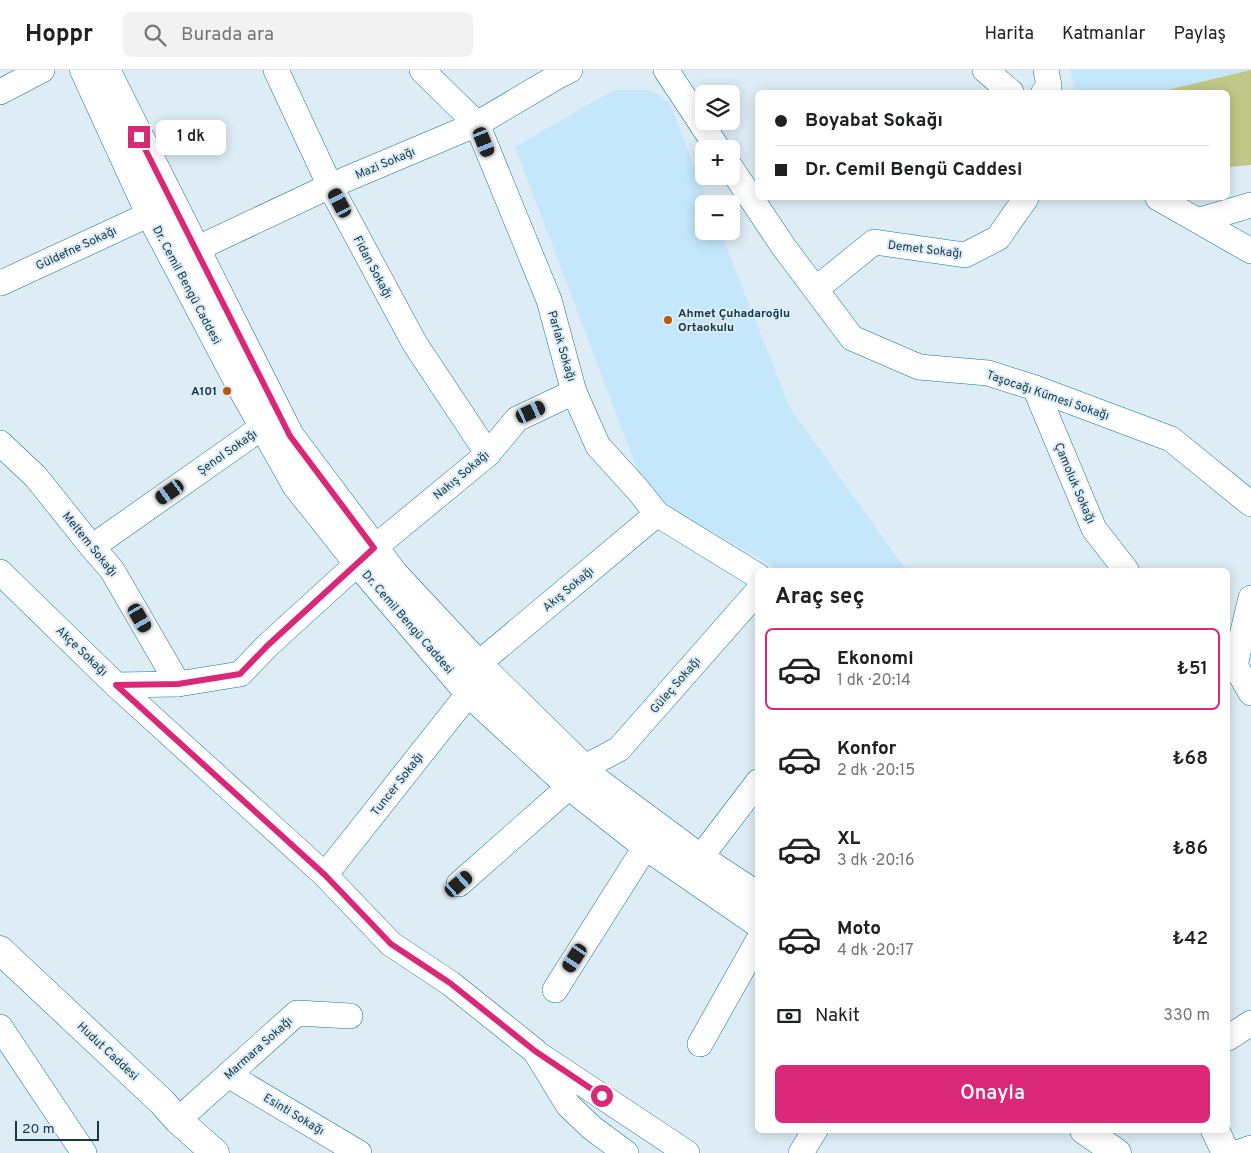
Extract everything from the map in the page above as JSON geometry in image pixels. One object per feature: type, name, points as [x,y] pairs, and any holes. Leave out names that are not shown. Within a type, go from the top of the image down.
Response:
[{"type":"street","points":[[0,92],[42,70]]},
{"type":"street","name":"Dr. Cemil Bengü Caddesi","points":[[102,70],[150,214],[296,485],[366,556],[394,574],[478,664],[576,777],[646,846],[755,921]]},
{"type":"street","name":"Dr. Cemil Bengü Caddesi","points":[[102,70],[290,436],[366,556],[469,693],[576,777],[599,783],[700,858],[755,894]]},
{"type":"street","name":"Fidan Sokağı","points":[[276,70],[330,186],[414,344],[488,454]]},
{"type":"street","name":"Parlak Sokağı","points":[[422,70],[477,124],[549,300],[574,392],[598,446],[657,514],[755,574]]},
{"type":"street","name":"Mazi Sokağı","points":[[196,250],[330,186],[477,124],[570,70]]},
{"type":"street","points":[[666,70],[712,140]]},
{"type":"street","points":[[985,70],[1009,90]]},
{"type":"street","points":[[1046,70],[1049,86],[1046,90]]},
{"type":"street","name":"Taşocağı Kümesi Sokağı","points":[[740,182],[783,246],[852,338],[919,366],[988,373],[1035,388],[1171,439],[1251,504]]},
{"type":"street","name":"Demet Sokağı","points":[[816,289],[874,242],[965,256],[998,238],[1025,200]]},
{"type":"street","points":[[1162,200],[1200,220],[1251,251]]},
{"type":"street","points":[[1200,220],[1251,205]]},
{"type":"street","name":"Güldefne Sokağı","points":[[1,282],[150,214]]},
{"type":"street","name":"Çamoluk Sokağı","points":[[1035,388],[1094,529],[1124,568]]},
{"type":"street","name":"Nakış Sokağı","points":[[116,685],[178,684],[240,674],[267,646],[366,556],[488,454],[517,418],[574,392]]},
{"type":"street","name":"Şenol Sokağı","points":[[92,547],[264,426]]},
{"type":"street","name":"Meltem Sokağı","points":[[0,443],[36,477],[112,570],[178,684]]},
{"type":"street","name":"Akış Sokağı","points":[[478,664],[657,514]]},
{"type":"street","name":"Akçe Sokağı","points":[[0,572],[116,685],[325,875],[391,944],[450,983],[535,1051],[568,1105],[592,1128],[626,1153]]},
{"type":"street","name":"Güleç Sokağı","points":[[576,777],[619,749],[755,594]]},
{"type":"street","points":[[1251,598],[1231,663],[1251,693]]},
{"type":"street","name":"Tuncer Sokağı","points":[[325,875],[469,693]]},
{"type":"street","points":[[459,884],[576,777]]},
{"type":"street","points":[[700,858],[755,786]]},
{"type":"street","points":[[554,990],[646,846]]},
{"type":"street","points":[[700,1044],[755,946]]},
{"type":"street","name":"Hudut Caddesi","points":[[0,950],[215,1153]]},
{"type":"street","name":"Marmara Sokağı","points":[[178,1120],[297,1013],[350,1016]]},
{"type":"street","points":[[1230,1037],[1251,1023]]},
{"type":"street","points":[[0,1027],[84,1153]]},
{"type":"street","points":[[535,1051],[687,1153]]},
{"type":"street","name":"Esinti Sokağı","points":[[228,1075],[359,1153]]},
{"type":"street","points":[[801,1153],[813,1133]]},
{"type":"street","points":[[1216,1133],[1226,1153]]},
{"type":"street","points":[[1237,1153],[1251,1148]]},
{"type":"shaded area","points":[[1070,70],[1251,70],[1167,90],[1075,90]]},
{"type":"shaded area","name":"Ahmet Çuhadaroğlu Ortaokulu","points":[[614,90],[650,90],[669,102],[695,168],[695,185],[702,185],[705,195],[695,195],[695,240],[724,240],[790,408],[905,568],[776,568],[647,495],[515,147]]},
{"type":"green space","points":[[1251,70],[1251,165],[1230,167],[1230,90],[1167,90]]},
{"type":"place","name":"Ahmet Çuhadaroğlu Ortaokulu","points":[[668,320]]},
{"type":"place","name":"A101","points":[[227,391]]},
{"type":"route","points":[[139,137],[290,436],[374,548],[267,646],[240,674],[178,684],[116,685],[325,875],[391,944],[450,983],[535,1051],[602,1096]]}]
